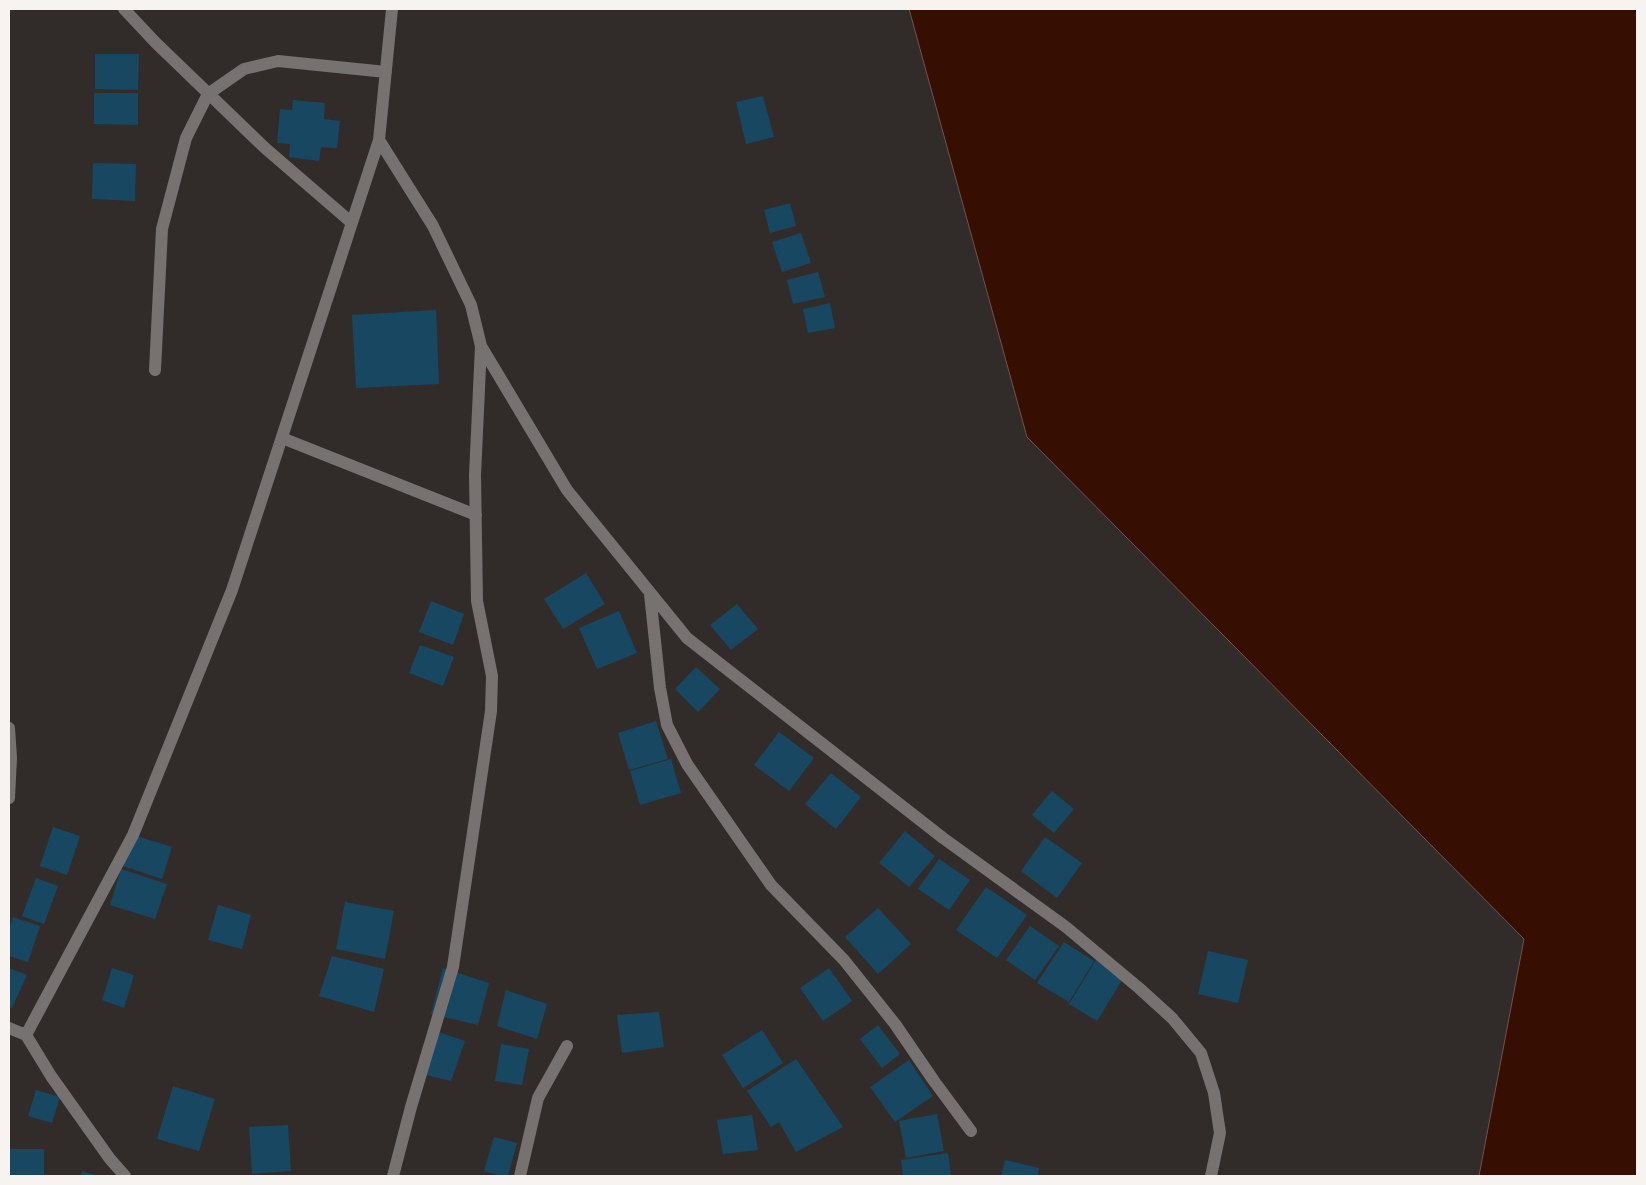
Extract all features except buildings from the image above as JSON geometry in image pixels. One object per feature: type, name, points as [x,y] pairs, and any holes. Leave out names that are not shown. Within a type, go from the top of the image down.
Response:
[{"type":"street","points":[[124,9],[156,43],[265,148],[352,223]]},
{"type":"street","points":[[26,1035],[134,835],[232,590],[379,140],[392,9]]},
{"type":"street","points":[[155,370],[162,229],[186,138],[208,94],[244,69],[278,61],[386,72]]},
{"type":"street","points":[[379,140],[437,235],[472,305],[481,346],[475,475],[477,601],[492,676],[491,711],[453,967],[393,1176]]},
{"type":"street","points":[[481,346],[567,490],[687,638],[943,838],[1066,927],[1140,988],[1172,1018],[1201,1053],[1214,1093],[1220,1133],[1211,1176]]},
{"type":"street","points":[[282,438],[476,515]]},
{"type":"street","points":[[650,594],[660,688],[667,725],[687,764],[770,885],[844,960],[896,1024],[934,1081],[971,1131]]},
{"type":"street","points":[[9,728],[11,758],[9,798]]},
{"type":"street","points":[[9,1028],[26,1035],[110,1159],[125,1176]]},
{"type":"street","points":[[520,1176],[538,1098],[567,1046]]},
{"type":"shaded area","points":[[909,9],[1637,9],[1637,1176],[1479,1176],[1524,939],[1027,437]]}]
